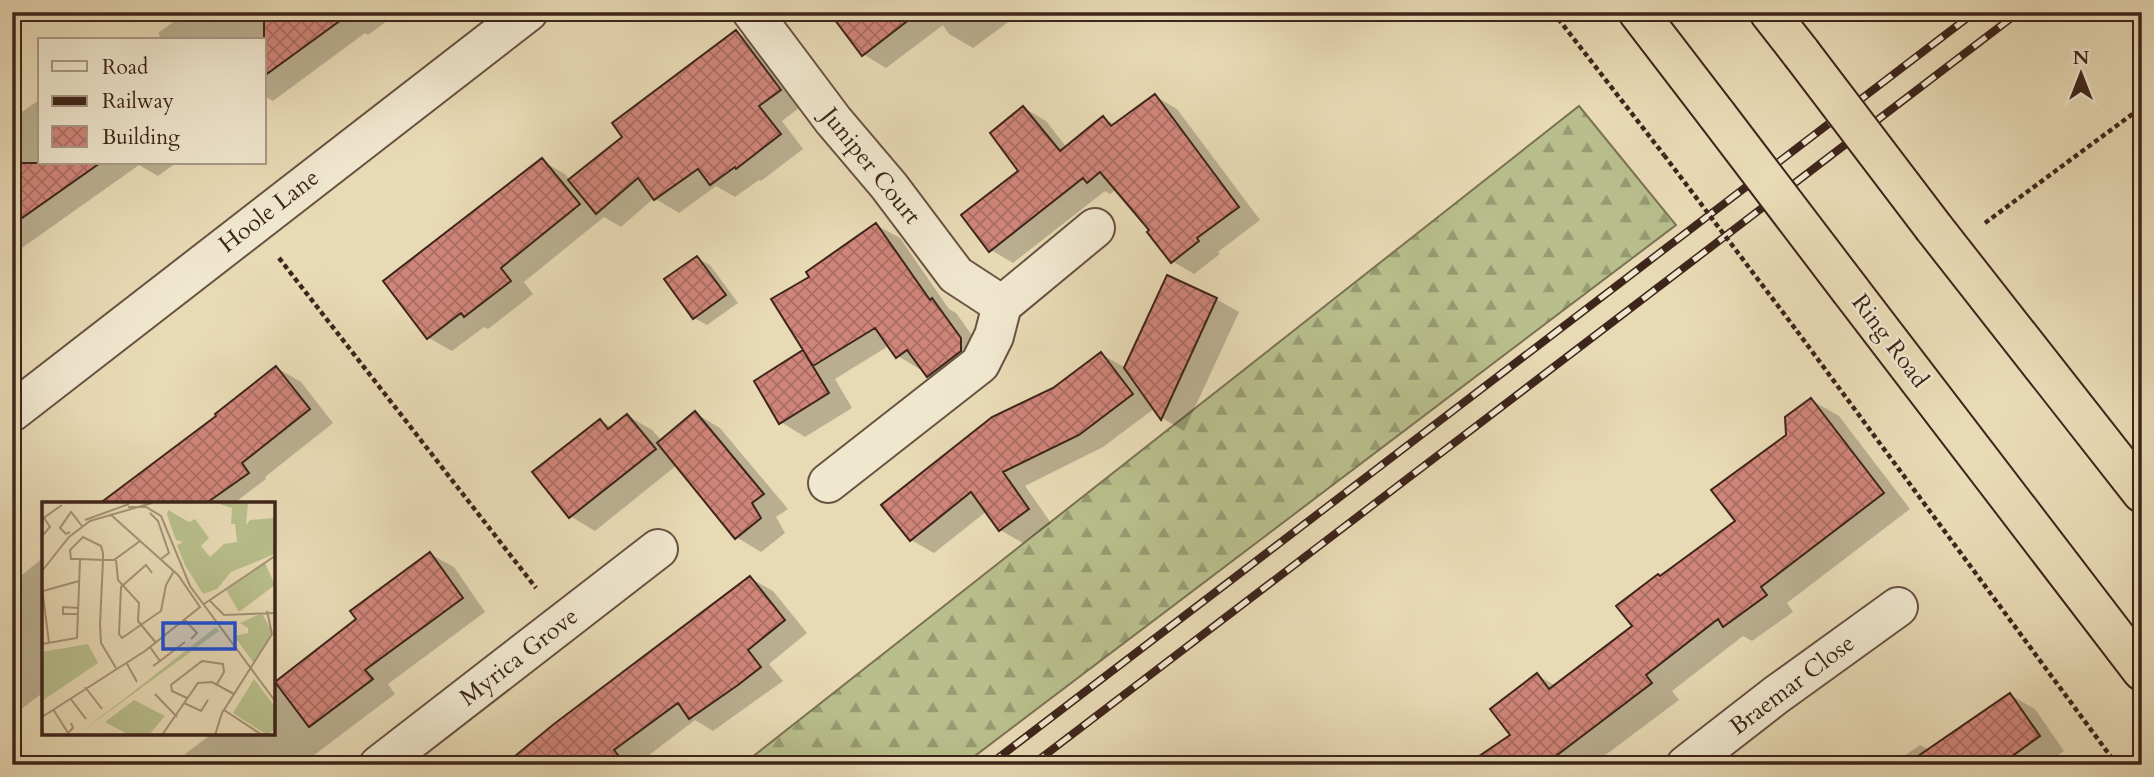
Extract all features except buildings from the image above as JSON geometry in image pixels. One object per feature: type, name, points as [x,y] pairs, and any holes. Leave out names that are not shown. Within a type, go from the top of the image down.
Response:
[{"type":"highway","name":"Ring Road","points":[[1638,12],[2142,671]]},
{"type":"highway","points":[[1769,12],[1942,239],[2142,493]]},
{"type":"street","name":"Hoole Lane","points":[[12,412],[528,12]]},
{"type":"street","name":"Juniper Court","points":[[752,12],[833,120],[890,186],[956,275],[1002,305]]},
{"type":"street","points":[[828,483],[980,364],[994,336],[1002,305],[1095,228]]},
{"type":"street","name":"Myrica Grove","points":[[379,765],[658,549]]},
{"type":"street","name":"Braemar Close","points":[[1686,765],[1776,695],[1898,607]]},
{"type":"path","points":[[1553,12],[1797,331],[2117,765]]},
{"type":"path","points":[[1942,239],[2142,107]]},
{"type":"path","points":[[253,224],[563,622]]},
{"type":"green space","points":[[1579,106],[1676,225],[963,765],[742,765]]},
{"type":"railway","points":[[989,765],[1975,12]]},
{"type":"railway","points":[[1032,765],[2019,12]]}]
